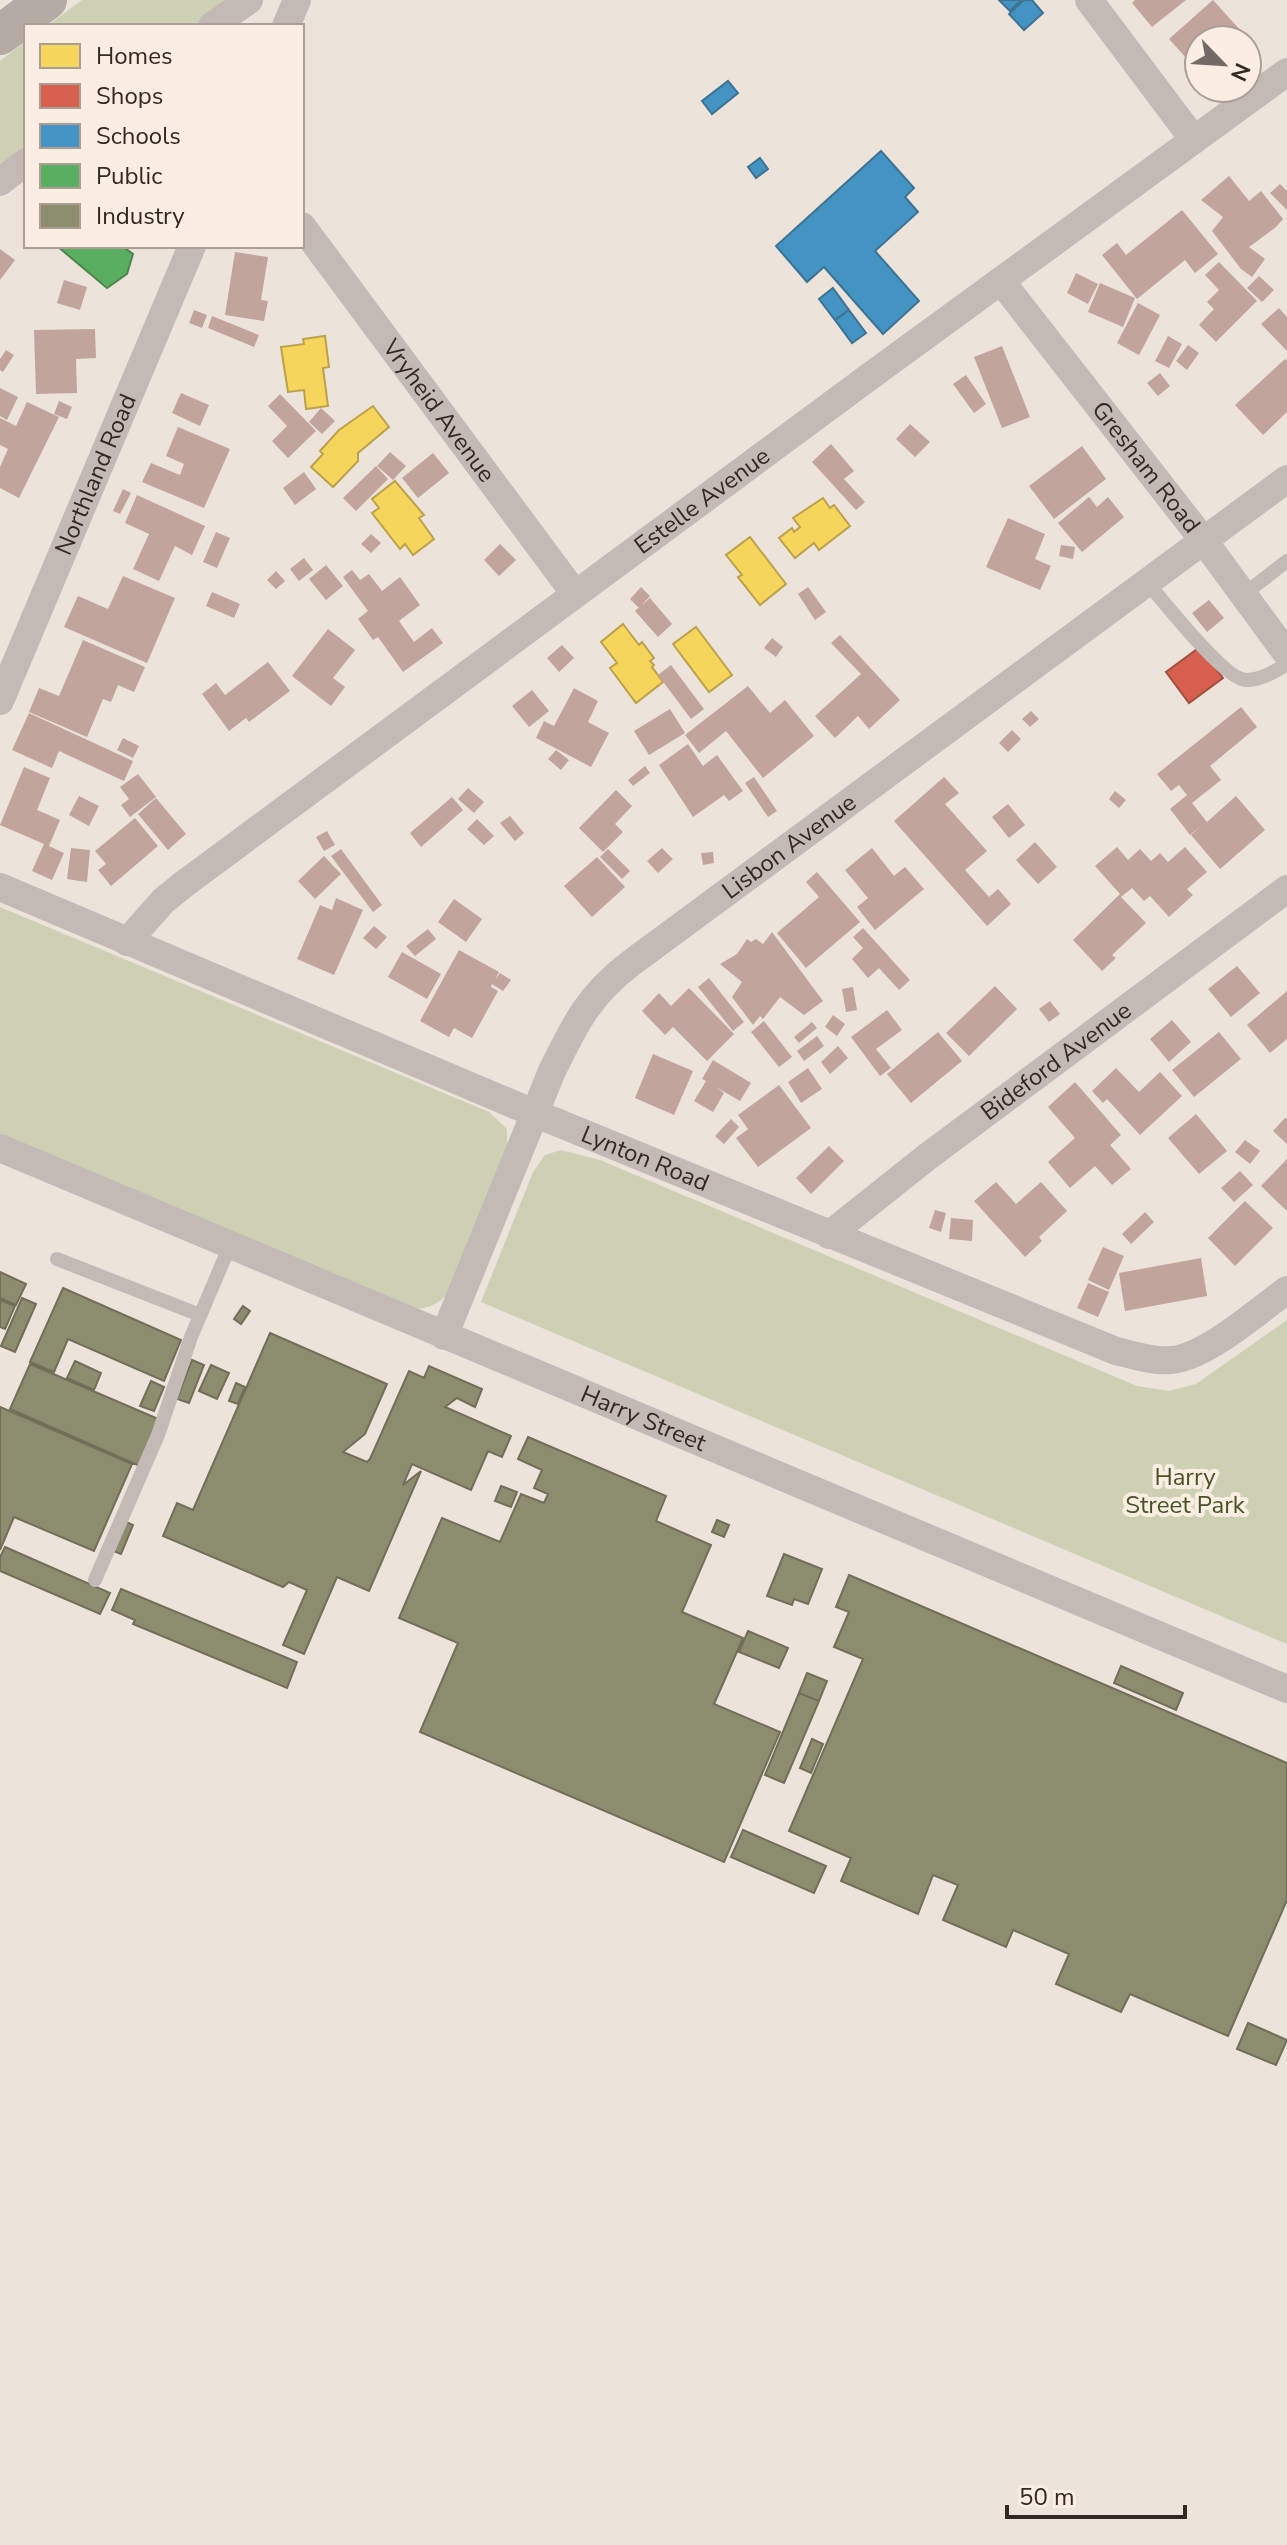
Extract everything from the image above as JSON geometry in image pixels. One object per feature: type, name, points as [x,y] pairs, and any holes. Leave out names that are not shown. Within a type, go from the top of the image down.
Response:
[{"type":"main road","points":[[0,35],[47,0]]},
{"type":"street","points":[[215,24],[249,0]]},
{"type":"street","points":[[287,24],[297,0]]},
{"type":"street","points":[[1089,0],[1194,140]]},
{"type":"street","name":"Estelle Avenue","points":[[127,942],[163,901],[184,884],[1287,72]]},
{"type":"street","points":[[0,182],[24,164]]},
{"type":"street","name":"Vryheid Avenue","points":[[304,229],[575,594]]},
{"type":"street","name":"Northland Road","points":[[0,701],[191,248]]},
{"type":"street","name":"Gresham Road","points":[[1001,281],[1204,541],[1287,654]]},
{"type":"street","name":"Lisbon Avenue","points":[[444,1336],[534,1113],[577,1021],[595,994],[1287,479]]},
{"type":"street","name":"Lynton Road","points":[[0,887],[534,1113],[1116,1351],[1157,1360],[1183,1359],[1204,1349],[1287,1290]]},
{"type":"street","name":"Bideford Avenue","points":[[829,1235],[927,1157],[1287,889]]},
{"type":"street","name":"Harry Street","points":[[0,1148],[1287,1689]]},
{"type":"lane","points":[[1243,595],[1287,561]]},
{"type":"lane","points":[[1147,582],[1192,635],[1235,678],[1245,680],[1268,676],[1287,664]]},
{"type":"lane","points":[[95,1580],[158,1435],[200,1315],[231,1243]]},
{"type":"lane","points":[[57,1259],[200,1315]]},
{"type":"green space","points":[[82,0],[235,0],[203,24],[50,24]]},
{"type":"green space","points":[[24,43],[24,155],[0,173],[0,61]]},
{"type":"green space","points":[[0,907],[489,1112],[507,1129],[507,1149],[448,1293],[439,1302],[410,1309],[0,1134]]},
{"type":"green space","name":"Harry Street Park","points":[[561,1150],[600,1160],[1137,1386],[1169,1391],[1196,1384],[1287,1320],[1287,1644],[481,1302],[533,1172],[545,1155]]},
{"type":"building: Homes","points":[[325,336],[329,367],[323,368],[328,406],[306,409],[304,390],[288,392],[281,347],[304,344],[303,339]]},
{"type":"building: Homes","points":[[373,406],[389,427],[358,453],[358,461],[333,487],[311,467],[323,454],[320,451],[339,430]]},
{"type":"building: Homes","points":[[395,481],[424,515],[419,518],[434,539],[413,555],[405,544],[400,549],[372,513],[379,508],[372,499]]},
{"type":"building: Homes","points":[[823,498],[830,508],[834,505],[850,526],[819,550],[814,543],[795,558],[779,538],[792,528],[794,532],[800,527],[793,518]]},
{"type":"building: Homes","points":[[750,537],[786,584],[760,605],[738,577],[742,575],[726,555]]},
{"type":"building: Homes","points":[[623,624],[654,658],[650,661],[654,665],[652,667],[663,682],[636,703],[610,668],[617,663],[601,642]]},
{"type":"building: Homes","points":[[696,627],[732,675],[709,692],[673,644]]},
{"type":"building: Shops","points":[[1200,647],[1223,678],[1189,703],[1166,672]]},
{"type":"building: Schools","points":[[999,0],[1021,0],[1010,11]]},
{"type":"building: Schools","points":[[1024,0],[1032,0],[1043,13],[1024,30],[1009,14]]},
{"type":"building: Schools","points":[[728,81],[738,93],[712,114],[702,101]]},
{"type":"building: Schools","points":[[881,151],[914,188],[905,197],[918,212],[875,251],[919,301],[883,334],[824,267],[807,282],[776,246]]},
{"type":"building: Schools","points":[[760,158],[768,169],[756,178],[748,167]]},
{"type":"building: Schools","points":[[833,288],[849,310],[835,320],[819,299]]},
{"type":"building: Schools","points":[[849,310],[866,333],[852,343],[835,320]]},
{"type":"building: Public","points":[[59,248],[125,248],[133,254],[127,274],[107,288]]},
{"type":"building: Industry","points":[[0,1272],[26,1284],[16,1305],[0,1298]]},
{"type":"building: Industry","points":[[63,1288],[181,1340],[164,1381],[68,1339],[54,1372],[30,1362]]},
{"type":"building: Industry","points":[[22,1298],[36,1304],[15,1352],[1,1346]]},
{"type":"building: Industry","points":[[0,1300],[15,1306],[5,1329],[0,1327]]},
{"type":"building: Industry","points":[[243,1306],[250,1311],[241,1324],[234,1319]]},
{"type":"building: Industry","points":[[270,1333],[387,1384],[365,1434],[343,1452],[367,1462],[370,1459],[409,1371],[424,1378],[429,1366],[482,1389],[475,1407],[457,1398],[445,1407],[511,1436],[502,1457],[488,1451],[471,1490],[412,1464],[403,1485],[421,1471],[369,1591],[337,1577],[304,1654],[283,1645],[307,1590],[289,1582],[283,1587],[163,1536],[177,1503],[193,1510]]},
{"type":"building: Industry","points":[[192,1360],[204,1365],[189,1403],[177,1399]]},
{"type":"building: Industry","points":[[75,1361],[101,1373],[94,1390],[67,1378]]},
{"type":"building: Industry","points":[[30,1364],[163,1421],[142,1467],[10,1409]]},
{"type":"building: Industry","points":[[211,1365],[229,1373],[217,1399],[199,1391]]},
{"type":"building: Industry","points":[[151,1381],[164,1387],[154,1411],[140,1406]]},
{"type":"building: Industry","points":[[236,1383],[245,1387],[238,1404],[229,1401]]},
{"type":"building: Industry","points":[[0,1407],[132,1464],[94,1551],[14,1517],[0,1550]]},
{"type":"building: Industry","points":[[528,1437],[666,1496],[656,1521],[711,1545],[682,1612],[743,1638],[714,1704],[780,1732],[724,1862],[420,1732],[458,1643],[399,1618],[442,1518],[500,1542],[521,1494],[544,1503],[548,1494],[534,1488],[542,1470],[518,1459]]},
{"type":"building: Industry","points":[[501,1486],[517,1492],[511,1507],[495,1501]]},
{"type":"building: Industry","points":[[717,1520],[729,1525],[724,1537],[712,1532]]},
{"type":"building: Industry","points":[[124,1521],[133,1525],[121,1554],[111,1550]]},
{"type":"building: Industry","points":[[5,1547],[110,1593],[100,1614],[0,1571],[0,1557]]},
{"type":"building: Industry","points":[[784,1554],[822,1569],[808,1604],[794,1599],[792,1605],[767,1596]]},
{"type":"building: Industry","points":[[849,1575],[1287,1763],[1287,1900],[1228,2036],[1130,1994],[1121,2012],[1056,1984],[1069,1954],[1013,1930],[1006,1947],[943,1920],[958,1885],[933,1875],[918,1914],[841,1881],[851,1858],[789,1831],[863,1659],[834,1647],[849,1612],[836,1607]]},
{"type":"building: Industry","points":[[121,1589],[297,1662],[287,1688],[133,1624],[135,1620],[112,1610]]},
{"type":"building: Industry","points":[[748,1631],[788,1648],[779,1668],[739,1652]]},
{"type":"building: Industry","points":[[1121,1666],[1183,1693],[1176,1710],[1114,1683]]},
{"type":"building: Industry","points":[[807,1673],[827,1681],[819,1701],[799,1693]]},
{"type":"building: Industry","points":[[799,1693],[819,1701],[784,1783],[765,1775]]},
{"type":"building: Industry","points":[[812,1739],[823,1744],[811,1773],[800,1768]]},
{"type":"building: Industry","points":[[743,1830],[826,1866],[814,1893],[731,1857]]},
{"type":"building: Industry","points":[[1248,2023],[1287,2040],[1276,2065],[1237,2049]]},
{"type":"building: Other","points":[[1135,0],[1186,0],[1152,27],[1132,3]]},
{"type":"building: Other","points":[[1213,0],[1235,24],[1186,24]]},
{"type":"building: Other","points":[[1183,27],[1183,54],[1169,39]]},
{"type":"building: Other","points":[[1229,176],[1249,201],[1261,191],[1283,219],[1249,247],[1265,259],[1252,277],[1241,269],[1212,231],[1223,217],[1201,200]]},
{"type":"building: Other","points":[[1280,184],[1287,191],[1287,210],[1270,193]]},
{"type":"building: Other","points":[[1182,210],[1218,254],[1195,273],[1185,260],[1137,299],[1102,255],[1117,243],[1126,255]]},
{"type":"building: Other","points":[[0,249],[15,260],[0,280]]},
{"type":"building: Other","points":[[235,252],[268,257],[261,300],[268,301],[264,321],[225,315]]},
{"type":"building: Other","points":[[1219,262],[1257,301],[1216,342],[1199,325],[1214,309],[1207,302],[1219,290],[1205,275]]},
{"type":"building: Other","points":[[1076,273],[1098,284],[1088,304],[1067,293]]},
{"type":"building: Other","points":[[1259,276],[1274,290],[1262,302],[1247,288]]},
{"type":"building: Other","points":[[64,280],[87,287],[80,310],[57,303]]},
{"type":"building: Other","points":[[1100,283],[1135,298],[1123,327],[1088,312]]},
{"type":"building: Other","points":[[1138,303],[1160,315],[1139,355],[1117,343]]},
{"type":"building: Other","points":[[1279,308],[1287,317],[1287,351],[1261,324]]},
{"type":"building: Other","points":[[194,310],[207,315],[202,328],[189,323]]},
{"type":"building: Other","points":[[212,316],[259,335],[254,347],[208,328]]},
{"type":"building: Other","points":[[95,329],[96,358],[76,359],[77,393],[36,394],[34,330]]},
{"type":"building: Other","points":[[1168,336],[1182,344],[1169,368],[1155,361]]},
{"type":"building: Other","points":[[1188,345],[1199,353],[1187,370],[1176,361]]},
{"type":"building: Other","points":[[1002,346],[1030,417],[1002,428],[974,357]]},
{"type":"building: Other","points":[[6,350],[14,355],[3,372],[0,370],[0,359]]},
{"type":"building: Other","points":[[1285,359],[1287,412],[1263,435],[1235,405]]},
{"type":"building: Other","points":[[1160,373],[1170,386],[1158,396],[1147,383]]},
{"type":"building: Other","points":[[966,375],[986,404],[974,413],[953,384]]},
{"type":"building: Other","points":[[0,388],[18,397],[7,420],[0,416]]},
{"type":"building: Other","points":[[181,393],[209,405],[200,426],[172,413]]},
{"type":"building: Other","points":[[280,394],[316,431],[288,458],[272,441],[287,426],[268,406]]},
{"type":"building: Other","points":[[59,401],[72,407],[67,419],[54,414]]},
{"type":"building: Other","points":[[27,402],[59,417],[19,498],[0,488],[0,467],[8,449],[0,445],[0,418],[16,426]]},
{"type":"building: Other","points":[[321,408],[335,421],[322,434],[309,422]]},
{"type":"building: Other","points":[[910,424],[930,442],[915,457],[896,439]]},
{"type":"building: Other","points":[[178,427],[230,449],[204,508],[142,482],[151,463],[180,475],[184,464],[166,456]]},
{"type":"building: Other","points":[[831,444],[854,471],[844,479],[865,502],[856,510],[812,462]]},
{"type":"building: Other","points":[[1082,446],[1106,479],[1054,519],[1029,486]]},
{"type":"building: Other","points":[[390,452],[406,466],[393,480],[377,466]]},
{"type":"building: Other","points":[[433,453],[449,473],[418,498],[402,478]]},
{"type":"building: Other","points":[[376,466],[388,479],[356,511],[343,498]]},
{"type":"building: Other","points":[[304,472],[316,489],[295,505],[283,488]]},
{"type":"building: Other","points":[[123,489],[131,493],[120,514],[113,511]]},
{"type":"building: Other","points":[[137,495],[205,526],[192,555],[175,546],[159,581],[133,569],[149,534],[125,523]]},
{"type":"building: Other","points":[[1089,497],[1097,507],[1108,497],[1124,517],[1082,552],[1058,523]]},
{"type":"building: Other","points":[[1008,518],[1045,534],[1035,559],[1051,566],[1040,590],[986,567]]},
{"type":"building: Other","points":[[216,532],[230,538],[217,568],[203,562]]},
{"type":"building: Other","points":[[371,534],[381,543],[371,553],[361,544]]},
{"type":"building: Other","points":[[500,544],[516,560],[499,576],[484,560]]},
{"type":"building: Other","points":[[1061,545],[1075,547],[1073,559],[1059,556]]},
{"type":"building: Other","points":[[304,558],[313,570],[299,581],[290,569]]},
{"type":"building: Other","points":[[326,565],[343,586],[326,600],[309,579]]},
{"type":"building: Other","points":[[352,570],[360,580],[369,574],[382,591],[400,577],[420,605],[399,621],[414,642],[432,628],[443,643],[403,672],[378,637],[373,640],[358,619],[368,611],[343,577]]},
{"type":"building: Other","points":[[276,571],[285,581],[276,589],[267,580]]},
{"type":"building: Other","points":[[123,576],[175,598],[147,663],[64,627],[78,596],[108,609]]},
{"type":"building: Other","points":[[641,587],[650,596],[639,608],[630,599]]},
{"type":"building: Other","points":[[808,587],[826,612],[815,620],[798,594]]},
{"type":"building: Other","points":[[212,592],[240,604],[234,618],[206,606]]},
{"type":"building: Other","points":[[650,598],[672,624],[658,637],[635,611]]},
{"type":"building: Other","points":[[1209,600],[1224,618],[1207,632],[1192,613]]},
{"type":"building: Other","points":[[328,629],[355,650],[333,678],[345,687],[331,706],[292,676]]},
{"type":"building: Other","points":[[840,635],[900,700],[869,729],[858,716],[835,738],[815,716],[861,674],[831,643]]},
{"type":"building: Other","points":[[772,638],[783,647],[776,657],[764,648]]},
{"type":"building: Other","points":[[83,640],[145,667],[134,692],[118,685],[111,702],[103,699],[87,737],[29,712],[39,688],[59,696]]},
{"type":"building: Other","points":[[562,645],[574,658],[559,672],[547,658]]},
{"type":"building: Other","points":[[268,662],[290,691],[249,722],[246,718],[229,731],[202,694],[216,683],[225,695]]},
{"type":"building: Other","points":[[671,665],[704,709],[691,719],[658,675]]},
{"type":"building: Other","points":[[748,686],[770,713],[785,700],[814,736],[763,778],[726,731],[699,753],[685,735]]},
{"type":"building: Other","points":[[574,688],[598,701],[588,722],[609,733],[591,767],[536,738],[544,721],[554,726]]},
{"type":"building: Other","points":[[532,690],[549,711],[529,727],[512,706]]},
{"type":"building: Other","points":[[1241,707],[1257,727],[1210,766],[1221,780],[1192,803],[1207,822],[1236,796],[1265,830],[1220,869],[1191,835],[1202,825],[1190,835],[1170,809],[1187,795],[1179,785],[1171,791],[1157,774]]},
{"type":"building: Other","points":[[670,709],[685,733],[649,755],[634,731]]},
{"type":"building: Other","points":[[1031,711],[1039,719],[1030,727],[1022,719]]},
{"type":"building: Other","points":[[29,713],[133,761],[124,781],[59,751],[52,768],[12,750]]},
{"type":"building: Other","points":[[1012,730],[1021,739],[1008,752],[999,743]]},
{"type":"building: Other","points":[[123,738],[139,746],[133,758],[117,750]]},
{"type":"building: Other","points":[[688,744],[703,766],[717,755],[743,791],[729,801],[724,795],[693,817],[659,765]]},
{"type":"building: Other","points":[[556,750],[569,760],[561,770],[548,759]]},
{"type":"building: Other","points":[[645,766],[650,773],[633,786],[628,780]]},
{"type":"building: Other","points":[[24,767],[50,778],[37,810],[60,820],[49,846],[64,853],[52,880],[32,871],[44,844],[0,825]]},
{"type":"building: Other","points":[[138,774],[156,797],[130,817],[121,805],[129,799],[120,787]]},
{"type":"building: Other","points":[[754,777],[777,811],[768,817],[745,783]]},
{"type":"building: Other","points":[[944,777],[959,793],[945,804],[987,851],[965,870],[989,897],[998,889],[1011,904],[987,926],[894,821]]},
{"type":"building: Other","points":[[468,788],[484,802],[474,813],[458,799]]},
{"type":"building: Other","points":[[616,790],[632,806],[615,824],[623,832],[603,852],[579,828]]},
{"type":"building: Other","points":[[1115,791],[1126,800],[1119,808],[1109,799]]},
{"type":"building: Other","points":[[79,796],[99,806],[89,826],[69,815]]},
{"type":"building: Other","points":[[452,797],[463,810],[421,847],[410,833]]},
{"type":"building: Other","points":[[156,798],[186,834],[168,850],[138,814]]},
{"type":"building: Other","points":[[1008,804],[1025,825],[1009,838],[992,817]]},
{"type":"building: Other","points":[[510,816],[524,833],[515,841],[500,823]]},
{"type":"building: Other","points":[[135,818],[158,846],[111,886],[98,870],[106,864],[95,851]]},
{"type":"building: Other","points":[[477,819],[494,836],[484,845],[467,829]]},
{"type":"building: Other","points":[[327,831],[335,845],[324,851],[316,837]]},
{"type":"building: Other","points":[[1035,842],[1057,867],[1038,884],[1016,860]]},
{"type":"building: Other","points":[[1117,847],[1128,860],[1140,849],[1151,861],[1160,853],[1168,862],[1185,847],[1207,872],[1187,889],[1193,895],[1169,917],[1150,896],[1144,901],[1132,888],[1121,897],[1146,923],[1112,955],[1116,958],[1102,971],[1073,940],[1120,894],[1095,866]]},
{"type":"building: Other","points":[[71,848],[90,850],[87,882],[67,879]]},
{"type":"building: Other","points":[[662,848],[673,859],[658,873],[647,861]]},
{"type":"building: Other","points":[[872,848],[894,876],[905,867],[924,889],[875,930],[857,907],[868,898],[845,870]]},
{"type":"building: Other","points":[[341,849],[382,905],[373,912],[331,856]]},
{"type":"building: Other","points":[[608,849],[630,871],[622,879],[600,857]]},
{"type":"building: Other","points":[[713,852],[714,863],[703,865],[701,853]]},
{"type":"building: Other","points":[[324,856],[341,874],[315,899],[298,881]]},
{"type":"building: Other","points":[[597,857],[625,887],[592,917],[564,886]]},
{"type":"building: Other","points":[[817,872],[860,922],[806,968],[777,933],[819,897],[806,882]]},
{"type":"building: Other","points":[[336,898],[363,910],[334,975],[297,959],[320,905],[332,910]]},
{"type":"building: Other","points":[[454,899],[482,919],[466,942],[438,922]]},
{"type":"building: Other","points":[[374,926],[387,937],[376,949],[363,938]]},
{"type":"building: Other","points":[[863,928],[910,980],[899,990],[879,968],[868,978],[852,959],[863,948],[853,937]]},
{"type":"building: Other","points":[[428,929],[436,939],[415,956],[406,946]]},
{"type":"building: Other","points":[[772,932],[823,1001],[804,1015],[780,997],[763,1019],[760,1016],[753,1025],[732,997],[742,982],[720,964],[737,954],[747,939],[751,942],[756,939],[763,944]]},
{"type":"building: Other","points":[[459,950],[499,972],[495,980],[500,973],[511,980],[503,991],[492,984],[491,987],[498,991],[472,1038],[454,1028],[449,1037],[420,1021]]},
{"type":"building: Other","points":[[402,952],[441,974],[427,999],[388,977]]},
{"type":"building: Other","points":[[1237,966],[1260,993],[1231,1017],[1208,989]]},
{"type":"building: Other","points":[[709,978],[744,1022],[733,1031],[698,987]]},
{"type":"building: Other","points":[[995,986],[1017,1009],[969,1056],[946,1033]]},
{"type":"building: Other","points":[[853,987],[857,1010],[846,1012],[842,989]]},
{"type":"building: Other","points":[[689,988],[734,1034],[707,1061],[673,1027],[665,1035],[642,1011],[659,993],[671,1006]]},
{"type":"building: Other","points":[[1287,991],[1287,1039],[1270,1053],[1247,1025]]},
{"type":"building: Other","points":[[1050,1001],[1060,1014],[1049,1022],[1039,1009]]},
{"type":"building: Other","points":[[887,1010],[902,1030],[876,1049],[891,1068],[880,1076],[851,1037]]},
{"type":"building: Other","points":[[833,1015],[845,1024],[837,1036],[825,1027]]},
{"type":"building: Other","points":[[1172,1020],[1191,1042],[1169,1062],[1150,1039]]},
{"type":"building: Other","points":[[764,1021],[792,1057],[779,1067],[751,1032]]},
{"type":"building: Other","points":[[812,1022],[817,1028],[799,1043],[794,1037]]},
{"type":"building: Other","points":[[938,1032],[962,1061],[911,1103],[887,1074]]},
{"type":"building: Other","points":[[1219,1032],[1241,1059],[1194,1097],[1172,1070]]},
{"type":"building: Other","points":[[817,1036],[824,1046],[804,1061],[797,1051]]},
{"type":"building: Other","points":[[838,1046],[848,1058],[830,1074],[821,1062]]},
{"type":"building: Other","points":[[653,1054],[693,1071],[674,1115],[635,1098]]},
{"type":"building: Other","points":[[713,1060],[751,1083],[740,1101],[716,1087],[724,1093],[713,1112],[694,1101],[706,1081],[702,1079]]},
{"type":"building: Other","points":[[808,1068],[822,1089],[801,1103],[788,1082]]},
{"type":"building: Other","points":[[1116,1068],[1139,1092],[1160,1072],[1182,1096],[1140,1135],[1107,1099],[1103,1103],[1092,1091]]},
{"type":"building: Other","points":[[1075,1082],[1121,1135],[1110,1145],[1131,1169],[1112,1185],[1095,1166],[1070,1188],[1048,1162],[1075,1138],[1048,1107]]},
{"type":"building: Other","points":[[779,1085],[811,1128],[758,1167],[736,1138],[748,1129],[738,1115]]},
{"type":"building: Other","points":[[1196,1114],[1227,1151],[1199,1174],[1168,1138]]},
{"type":"building: Other","points":[[731,1119],[739,1127],[724,1144],[715,1136]]},
{"type":"building: Other","points":[[1287,1119],[1287,1144],[1273,1131]]},
{"type":"building: Other","points":[[1245,1140],[1260,1151],[1250,1164],[1235,1152]]},
{"type":"building: Other","points":[[829,1146],[844,1161],[811,1194],[796,1178]]},
{"type":"building: Other","points":[[1287,1159],[1287,1211],[1261,1186]]},
{"type":"building: Other","points":[[1240,1171],[1253,1185],[1234,1202],[1221,1188]]},
{"type":"building: Other","points":[[996,1182],[1016,1204],[1041,1182],[1067,1211],[1039,1237],[1042,1241],[1025,1257],[974,1201]]},
{"type":"building: Other","points":[[1245,1201],[1273,1228],[1235,1266],[1208,1238]]},
{"type":"building: Other","points":[[935,1210],[946,1213],[941,1232],[929,1228]]},
{"type":"building: Other","points":[[1145,1212],[1154,1222],[1131,1244],[1122,1234]]},
{"type":"building: Other","points":[[951,1218],[973,1220],[972,1241],[949,1239]]},
{"type":"building: Other","points":[[1103,1247],[1124,1256],[1109,1290],[1088,1280]]},
{"type":"building: Other","points":[[1201,1258],[1207,1296],[1125,1311],[1119,1273]]},
{"type":"building: Other","points":[[1088,1283],[1109,1292],[1098,1317],[1077,1308]]}]
